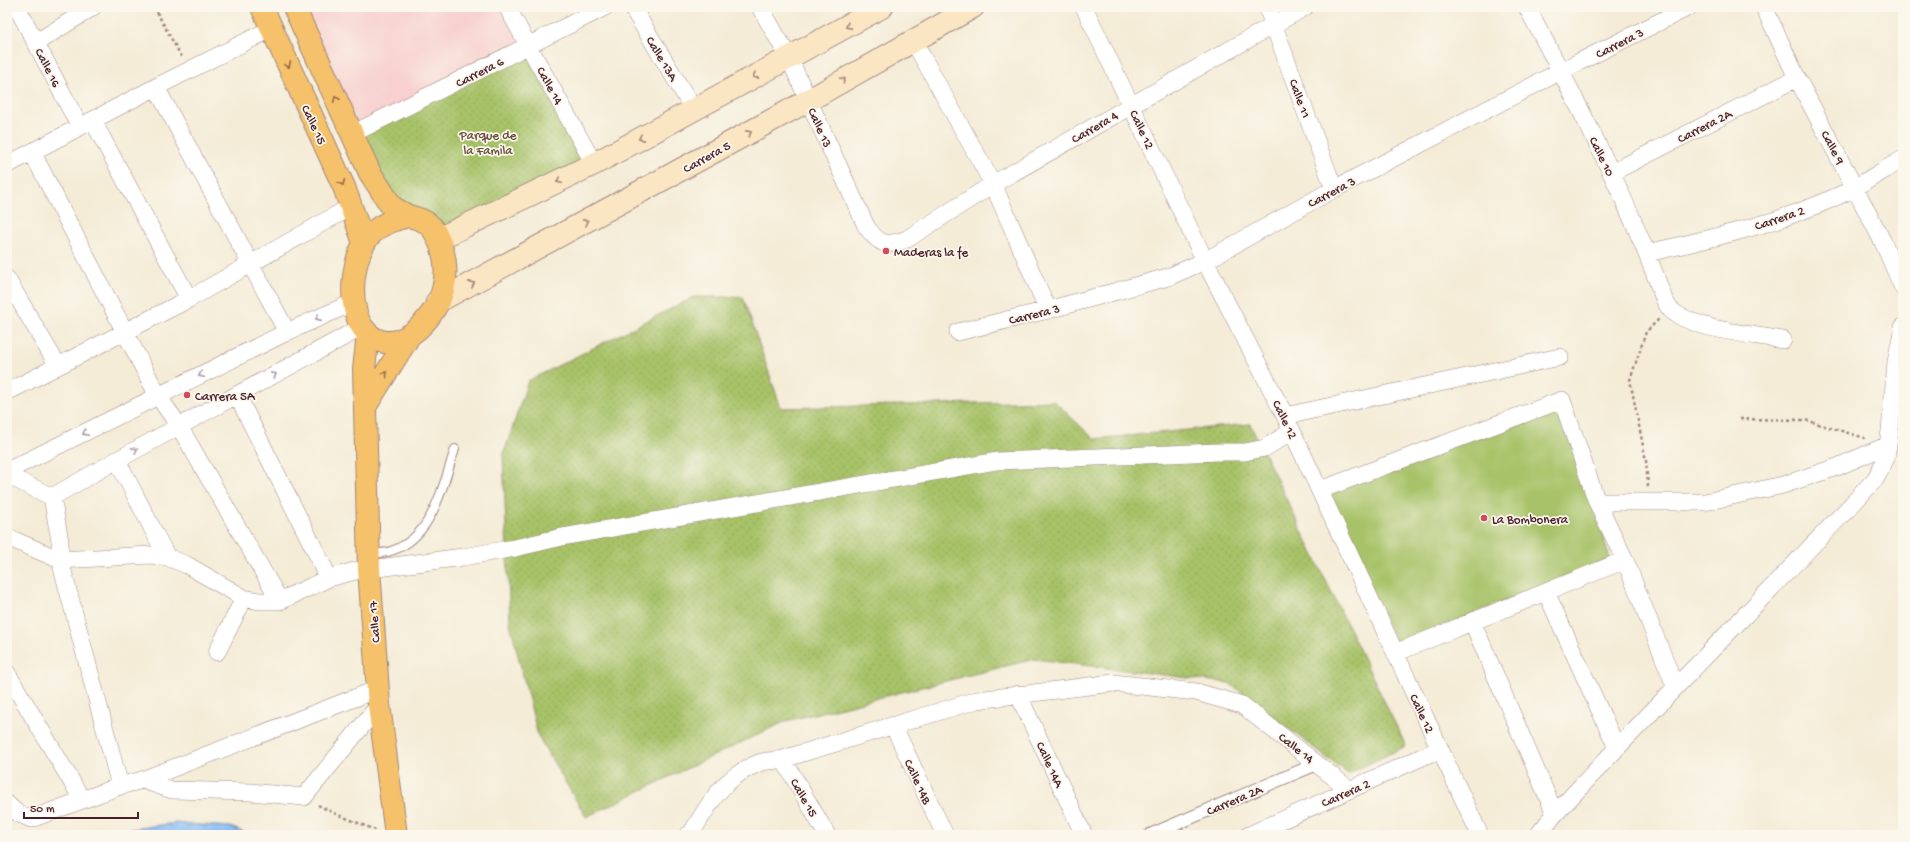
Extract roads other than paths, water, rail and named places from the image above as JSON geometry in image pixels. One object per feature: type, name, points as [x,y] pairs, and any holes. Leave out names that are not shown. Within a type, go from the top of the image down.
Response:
[{"type":"main road","name":"Calle 15","points":[[262,7],[352,206],[364,243]]},
{"type":"main road","points":[[294,7],[370,173],[392,208],[408,216],[423,219],[432,229],[443,251],[446,268],[444,286],[437,302],[423,324],[408,338],[365,407]]},
{"type":"main road","points":[[438,240],[594,164],[882,7]]},
{"type":"main road","name":"Carrera 5","points":[[437,302],[809,100],[973,7]]},
{"type":"main road","points":[[408,216],[395,219],[380,226],[364,243],[354,279],[354,302],[365,330],[377,339],[386,342],[396,342],[408,338]]},
{"type":"main road","name":"Calle 17","points":[[365,330],[365,407],[369,562],[388,833]]},
{"type":"street","name":"Calle 16","points":[[17,7],[189,299]]},
{"type":"street","points":[[37,42],[94,7]]},
{"type":"street","name":"Calle 14","points":[[508,7],[594,164]]},
{"type":"street","name":"Carrera 6","points":[[352,134],[605,7]]},
{"type":"street","name":"Calle 13A","points":[[632,7],[694,110]]},
{"type":"street","name":"Calle 13","points":[[760,7],[789,58],[866,226],[874,238],[884,244]]},
{"type":"street","name":"Calle 12","points":[[1084,7],[1205,261],[1289,423],[1480,835]]},
{"type":"street","name":"Calle 11","points":[[1267,7],[1334,189]]},
{"type":"street","name":"Carrera 4","points":[[884,244],[894,244],[907,239],[993,184],[1305,7]]},
{"type":"street","name":"Calle 10","points":[[1527,7],[1561,71],[1637,228],[1669,309],[1683,318],[1703,325],[1782,340]]},
{"type":"street","name":"Carrera 3","points":[[958,332],[1048,310],[1168,276],[1205,261],[1334,189],[1561,71],[1689,7]]},
{"type":"street","name":"Calle 9","points":[[1764,7],[1796,78],[1884,242],[1903,288]]},
{"type":"street","points":[[7,165],[271,29]]},
{"type":"street","points":[[913,40],[993,184],[1048,310]]},
{"type":"street","name":"Carrera 2A","points":[[1611,173],[1796,78]]},
{"type":"street","points":[[156,87],[287,332]]},
{"type":"street","points":[[32,152],[158,396],[179,426],[280,601]]},
{"type":"street","name":"Carrera 2","points":[[1647,252],[1752,227],[1807,208],[1855,187],[1903,159]]},
{"type":"street","points":[[7,392],[189,299],[352,206]]},
{"type":"street","points":[[7,279],[58,366]]},
{"type":"street","points":[[7,471],[287,332],[354,302]]},
{"type":"street","points":[[1538,835],[1555,814],[1675,686],[1876,478],[1886,458],[1896,362],[1903,327]]},
{"type":"street","points":[[52,497],[237,395],[365,330]]},
{"type":"street","points":[[7,537],[60,560],[151,555],[166,557],[188,565],[244,598],[259,601],[280,601],[328,578],[369,562],[500,551],[562,537],[997,461],[1245,452],[1265,448],[1289,423],[1560,357]]},
{"type":"street","points":[[237,395],[328,578]]},
{"type":"street","points":[[1320,490],[1562,400],[1597,502],[1625,560],[1675,686]]},
{"type":"street","points":[[1597,502],[1705,502],[1783,485],[1837,467],[1888,445]]},
{"type":"street","points":[[117,460],[166,557]]},
{"type":"street","points":[[7,475],[52,497]]},
{"type":"street","points":[[52,497],[60,541],[60,560],[120,786]]},
{"type":"street","points":[[1395,653],[1625,560]]},
{"type":"street","points":[[1546,592],[1617,748]]},
{"type":"street","points":[[217,652],[244,598]]},
{"type":"street","points":[[1472,621],[1555,814]]},
{"type":"street","points":[[7,673],[82,800]]},
{"type":"street","name":"Calle 14","points":[[1018,694],[1113,683],[1196,692],[1242,705],[1319,763],[1350,790]]},
{"type":"street","points":[[690,834],[710,802],[728,780],[759,763],[783,760],[977,700],[1018,694]]},
{"type":"street","name":"Calle 14A","points":[[1018,694],[1084,835]]},
{"type":"street","points":[[142,780],[172,790],[250,792],[304,797],[378,697]]},
{"type":"street","points":[[7,804],[17,813],[31,819],[120,786],[142,780],[378,697]]},
{"type":"street","name":"Calle 14B","points":[[894,726],[944,835]]},
{"type":"street","name":"Carrera 2","points":[[1249,835],[1440,749]]},
{"type":"street","name":"Calle 15","points":[[783,760],[827,835]]},
{"type":"street","name":"Carrera 2A","points":[[1150,835],[1319,763]]},
{"type":"lane","points":[[369,562],[408,542],[422,530],[432,513],[455,449]]},
{"type":"water","points":[[175,823],[230,827],[251,835],[110,835],[130,829]]},
{"type":"place","name":"Maderas la fe","points":[[886,251]]},
{"type":"place","name":"Carrera 5A","points":[[187,395]]},
{"type":"place","name":"La Bombonera","points":[[1484,518]]},
{"type":"park label","name":"Parque de la Famila","points":[[488,142]]}]
